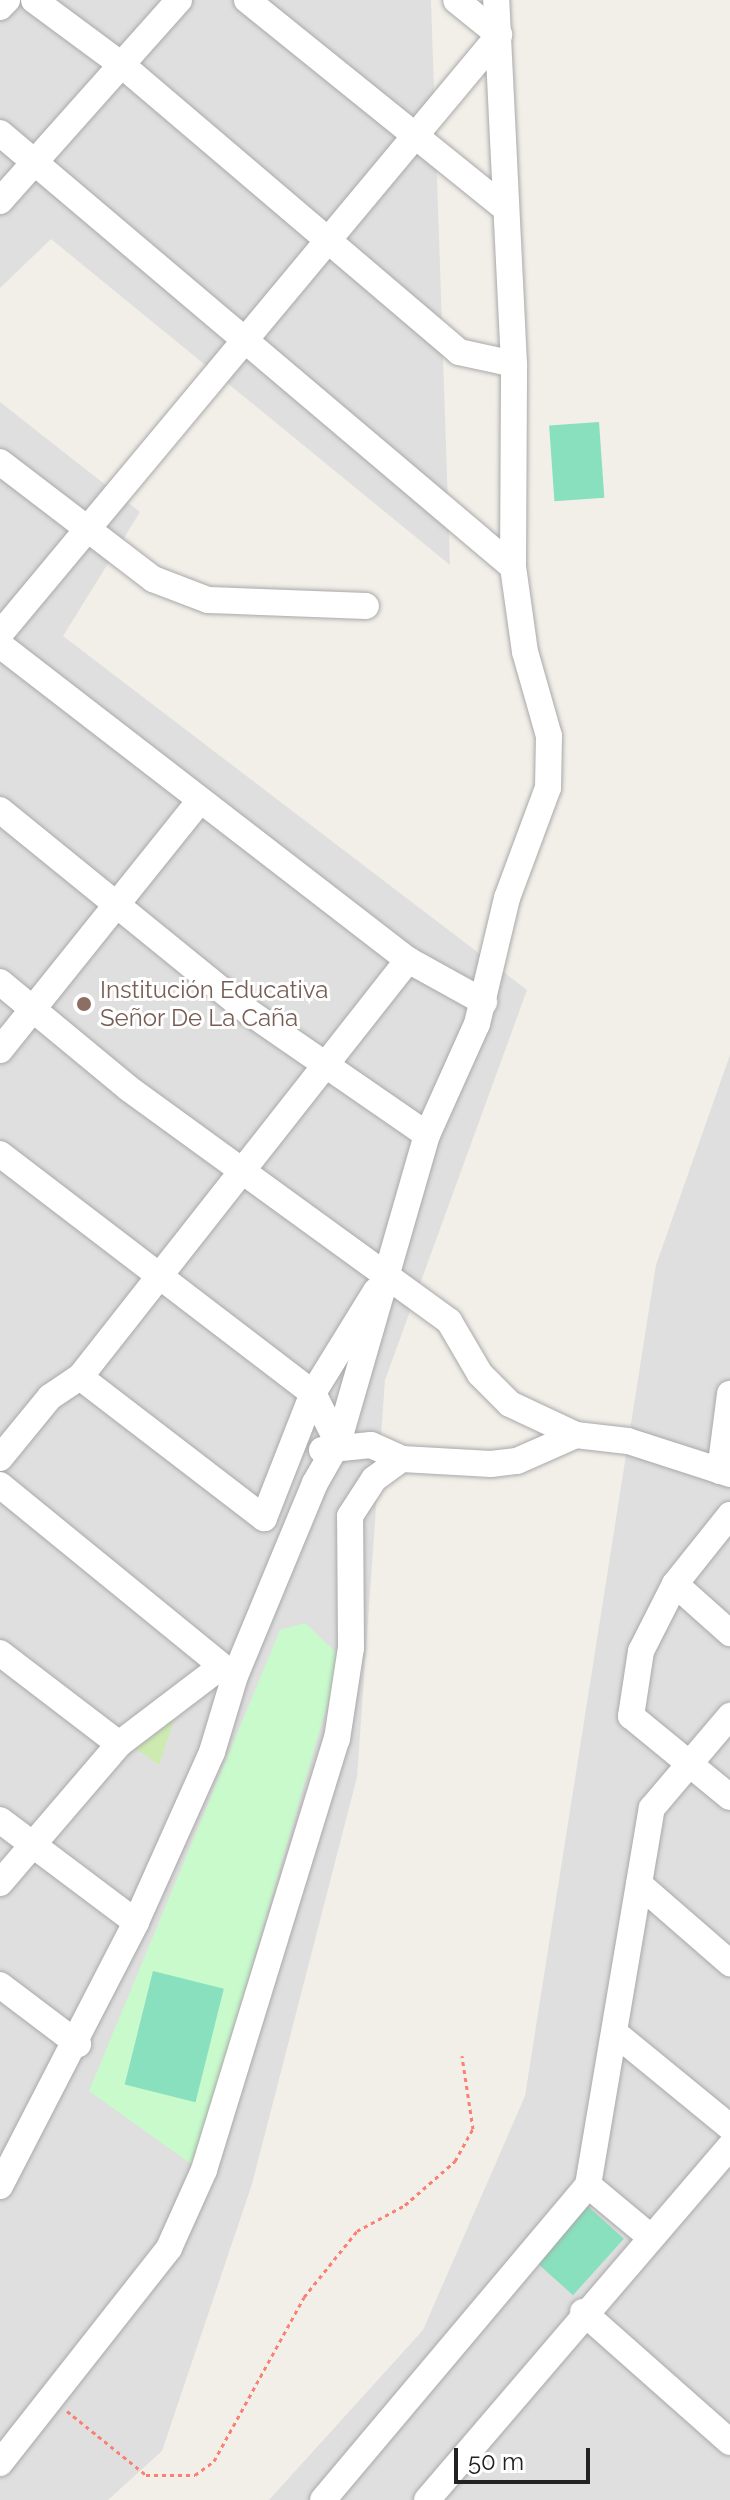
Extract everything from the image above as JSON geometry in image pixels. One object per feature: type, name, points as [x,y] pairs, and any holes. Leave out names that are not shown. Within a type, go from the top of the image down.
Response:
[{"type":"street","points":[[0,7],[7,0]]},
{"type":"street","points":[[34,0],[122,65],[459,352],[514,364]]},
{"type":"street","points":[[0,201],[179,0]]},
{"type":"street","points":[[247,0],[410,136],[501,205]]},
{"type":"street","points":[[456,0],[499,35]]},
{"type":"street","points":[[5,2168],[78,2044],[136,1922],[212,1752],[227,1672],[338,1443],[427,1135],[484,1002],[500,922],[552,761],[513,567],[514,364],[501,205],[496,0]]},
{"type":"street","points":[[0,634],[240,339],[499,35]]},
{"type":"street","points":[[0,133],[36,159],[240,339],[513,567]]},
{"type":"street","points":[[0,462],[153,579],[208,600],[366,606]]},
{"type":"street","points":[[0,645],[199,802],[408,960],[484,1002]]},
{"type":"street","points":[[0,1050],[199,802]]},
{"type":"street","points":[[0,810],[120,904],[249,1012],[427,1135]]},
{"type":"street","points":[[0,1458],[50,1397],[80,1377],[408,960]]},
{"type":"street","points":[[0,982],[242,1173],[449,1321],[480,1374],[510,1404],[576,1435],[628,1441],[725,1472],[730,1394]]},
{"type":"street","points":[[0,1154],[158,1278],[313,1393],[338,1443]]},
{"type":"street","points":[[80,1377],[264,1518],[313,1393],[385,1278]]},
{"type":"street","points":[[287,1465],[338,1443],[371,1445],[402,1459],[517,1461],[576,1435]]},
{"type":"street","points":[[0,2463],[169,2248],[204,2170],[337,1739],[351,1648],[350,1516],[374,1479],[402,1459]]},
{"type":"street","points":[[0,1485],[227,1672]]},
{"type":"street","points":[[730,1515],[675,1584],[641,1651],[631,1716],[730,1797]]},
{"type":"street","points":[[675,1584],[730,1633]]},
{"type":"street","points":[[0,1653],[119,1744]]},
{"type":"street","points":[[0,1883],[119,1744],[227,1672]]},
{"type":"street","points":[[323,2500],[588,2185],[652,1808],[730,1716]]},
{"type":"street","points":[[0,1820],[136,1922]]},
{"type":"street","points":[[639,1884],[730,1963]]},
{"type":"street","points":[[0,1985],[78,2044]]},
{"type":"street","points":[[615,2033],[730,2127]]},
{"type":"street","points":[[427,2500],[648,2235],[730,2146]]},
{"type":"street","points":[[588,2185],[648,2235]]},
{"type":"street","points":[[583,2312],[730,2442]]},
{"type":"path","points":[[51,2400],[146,2475],[195,2475],[214,2461],[304,2297],[357,2231],[405,2205],[455,2161],[473,2129],[462,2056]]},
{"type":"shaded area","points":[[0,0],[431,0],[450,565],[51,239],[0,288]]},
{"type":"shaded area","points":[[0,402],[140,512],[63,636],[527,990],[385,1380],[357,1777],[252,2184],[162,2451],[108,2500],[0,2500]]},
{"type":"shaded area","points":[[730,1055],[730,2500],[269,2500],[423,2330],[525,2096],[656,1265]]},
{"type":"green space","points":[[599,422],[604,498],[554,501],[549,425]]},
{"type":"green space","points":[[305,1623],[341,1657],[194,2166],[89,2091],[280,1630]]},
{"type":"green space","points":[[174,1720],[159,1765],[136,1749]]},
{"type":"green space","points":[[153,1971],[224,1989],[196,2102],[125,2085]]},
{"type":"green space","points":[[583,2202],[624,2239],[573,2295],[532,2258]]},
{"type":"place","name":"Institución Educativa Señor De La Caña","points":[[84,1004]]}]
